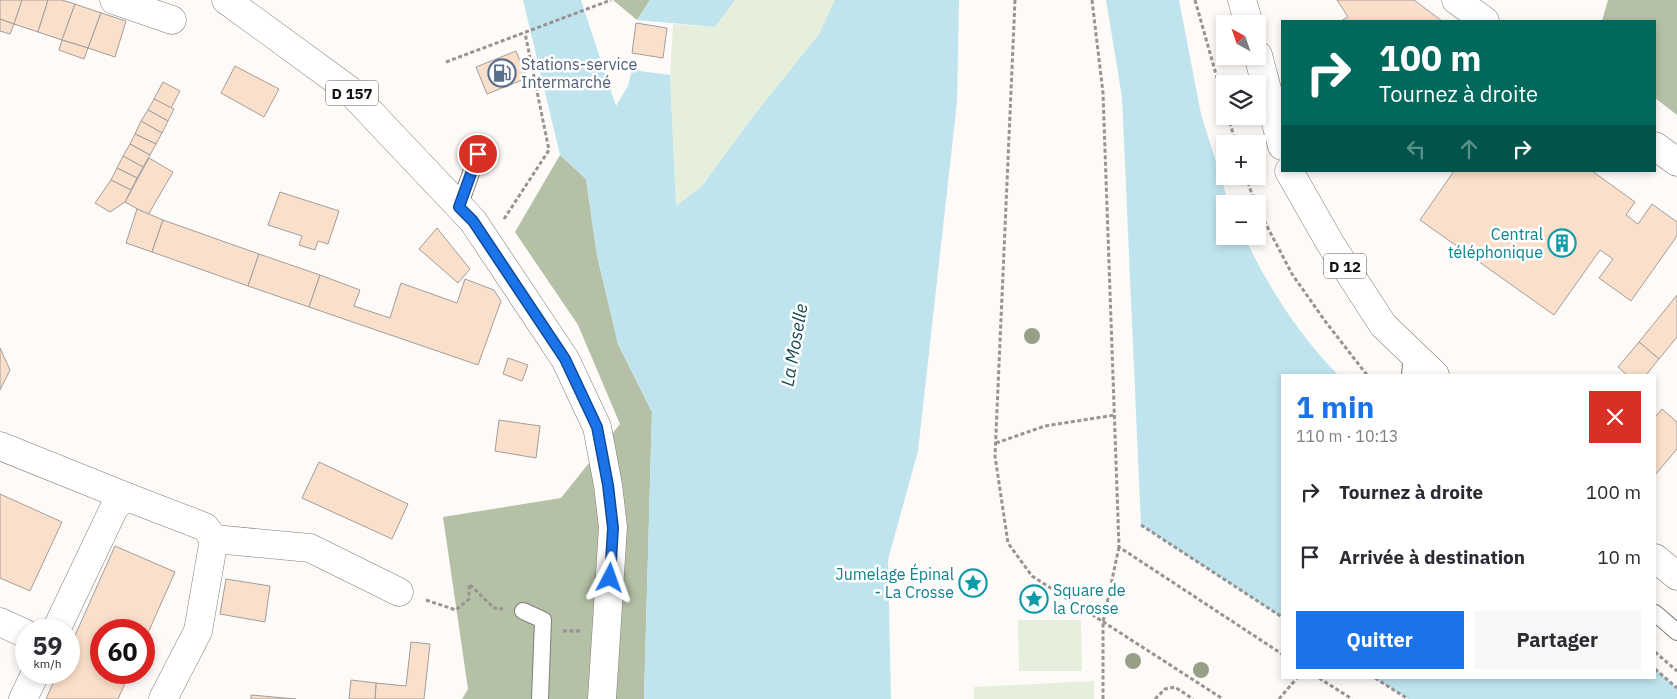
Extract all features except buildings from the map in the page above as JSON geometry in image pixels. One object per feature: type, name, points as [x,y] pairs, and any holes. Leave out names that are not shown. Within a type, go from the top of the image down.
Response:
[{"type":"main road","points":[[114,0],[172,20]]},
{"type":"main road","name":"D 157","points":[[226,0],[348,89],[473,221],[565,359],[597,427],[608,485],[613,528],[602,699]]},
{"type":"main road","points":[[1242,0],[1246,15]]},
{"type":"main road","points":[[1456,0],[1484,20]]},
{"type":"main road","points":[[1261,65],[1281,142]]},
{"type":"main road","points":[[1656,147],[1677,162]]},
{"type":"main road","name":"D 12","points":[[1291,172],[1330,243],[1383,325],[1411,364],[1433,374]]},
{"type":"main road","points":[[0,446],[205,527],[214,539],[198,631],[163,699]]},
{"type":"main road","points":[[61,619],[115,506],[127,497]]},
{"type":"main road","points":[[214,539],[310,548],[399,592]]},
{"type":"main road","points":[[1656,559],[1677,576]]},
{"type":"main road","points":[[0,622],[15,629]]},
{"type":"main road","points":[[23,699],[30,684]]},
{"type":"lane","points":[[459,207],[478,154]]},
{"type":"lane","points":[[523,611],[543,620],[540,699]]},
{"type":"lane","points":[[1656,614],[1677,632]]},
{"type":"path","points":[[446,62],[611,0]]},
{"type":"path","points":[[1014,0],[995,456],[1008,543],[1032,576],[1223,699]]},
{"type":"path","points":[[1092,0],[1103,93],[1119,547],[1103,622],[1103,699]]},
{"type":"path","points":[[1195,0],[1216,75]]},
{"type":"path","points":[[502,221],[527,186],[549,150],[525,33]]},
{"type":"path","points":[[1266,224],[1292,274],[1325,321],[1366,374]]},
{"type":"path","points":[[996,443],[1045,426],[1114,415]]},
{"type":"path","points":[[1141,525],[1281,617]]},
{"type":"path","points":[[1119,547],[1281,653]]},
{"type":"path","points":[[456,610],[469,600],[469,584],[494,608],[523,611]]},
{"type":"path","points":[[543,632],[606,630]]},
{"type":"path","points":[[1656,653],[1677,671]]},
{"type":"path","points":[[1656,670],[1677,688]]},
{"type":"path","points":[[1279,699],[1296,679]]},
{"type":"path","points":[[1321,679],[1352,699]]},
{"type":"path","points":[[1377,679],[1408,699]]},
{"type":"path","points":[[1155,699],[1165,689],[1175,687],[1192,699]]},
{"type":"green space","points":[[613,0],[650,0],[637,20]]},
{"type":"green space","points":[[735,0],[835,0],[819,34],[751,119],[702,186],[676,206],[670,75],[673,24],[715,27]]},
{"type":"green space","points":[[1608,0],[1677,0],[1677,115],[1656,99],[1656,20],[1602,20]]},
{"type":"green space","points":[[560,155],[586,179],[597,255],[618,344],[652,412],[644,699],[462,699],[468,689],[443,517],[561,498],[620,424],[578,325],[515,232]]},
{"type":"green space","points":[[1018,620],[1081,620],[1082,671],[1019,671]]},
{"type":"green space","points":[[1094,681],[1094,699],[974,699],[974,687]]},
{"type":"water","name":"La Moselle","points":[[523,0],[581,0],[616,106],[628,86],[632,70],[670,75],[676,206],[702,186],[751,119],[819,34],[835,0],[959,0],[957,102],[918,451],[888,560],[891,699],[644,699],[652,412],[618,344],[597,255],[586,179],[560,155]]},
{"type":"water","points":[[650,0],[735,0],[715,27],[637,20]]},
{"type":"water","points":[[1106,0],[1179,0],[1201,114],[1216,162],[1216,185],[1223,185],[1226,195],[1216,195],[1216,245],[1248,245],[1263,274],[1285,310],[1310,344],[1337,374],[1281,374],[1281,616],[1141,525],[1122,97]]},
{"type":"water","points":[[1656,670],[1677,688],[1677,699],[1408,699],[1377,679],[1656,679]]},
{"type":"place","name":"Stations-service Intermarché","points":[[502,73]]},
{"type":"place","name":"Central téléphonique","points":[[1562,243]]},
{"type":"place","name":"Jumelage Épinal - La Crosse","points":[[973,583]]},
{"type":"place","name":"Square de la Crosse","points":[[1034,599]]},
{"type":"route","points":[[478,154],[459,207],[473,221],[565,359],[597,427],[608,485],[613,528],[610,578]]}]
